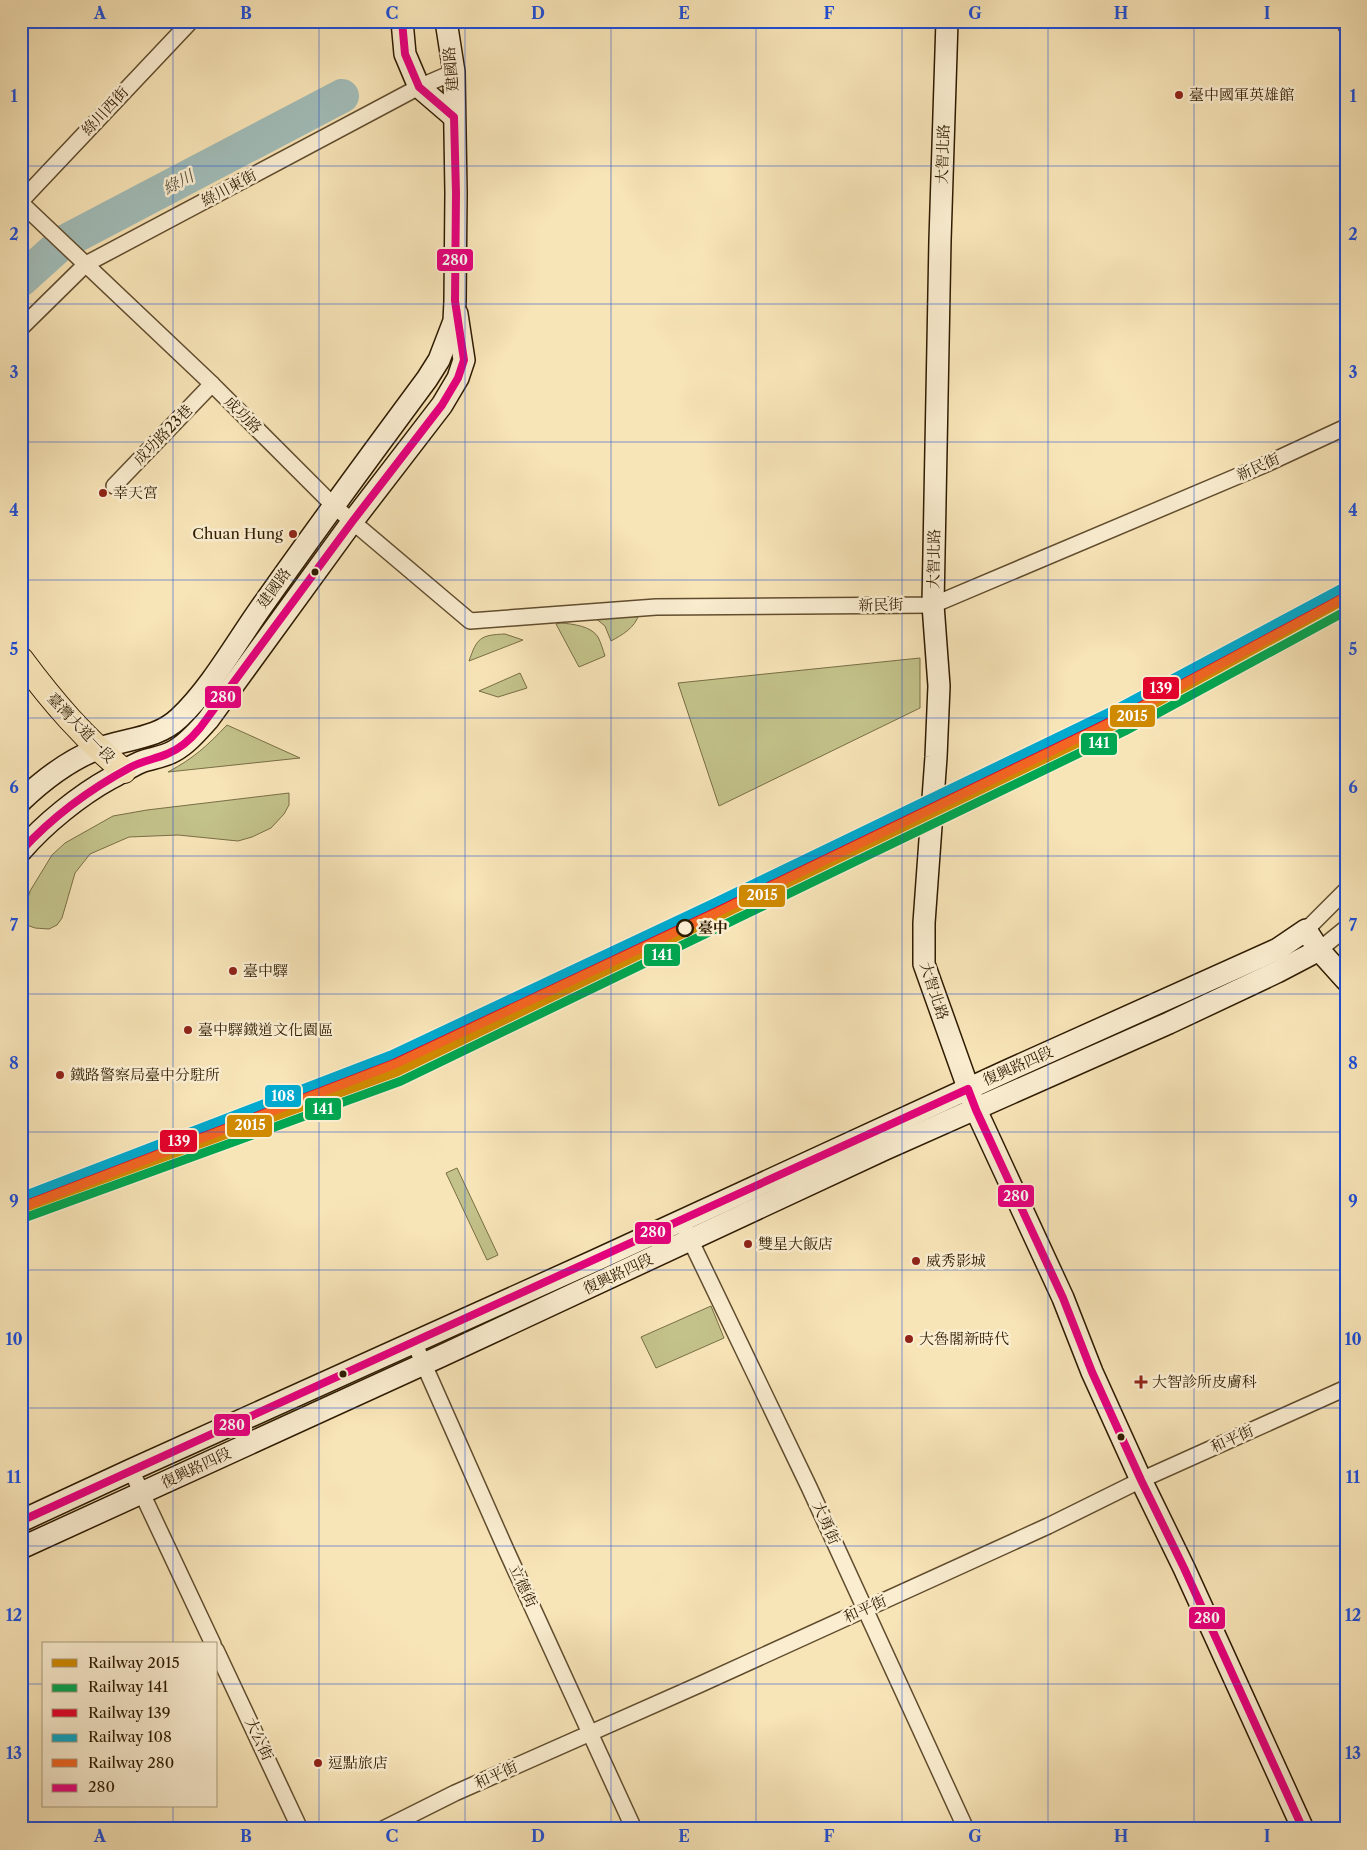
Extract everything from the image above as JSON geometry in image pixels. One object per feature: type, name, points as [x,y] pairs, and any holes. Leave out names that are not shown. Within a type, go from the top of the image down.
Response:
[{"type":"main road","name":"建國路","points":[[402,21],[405,54],[419,87],[454,117]]},
{"type":"main road","name":"建國路","points":[[21,801],[41,782],[81,756],[97,749],[158,733],[169,727],[180,717],[202,693],[439,360],[454,321],[455,302],[454,72],[446,21]]},
{"type":"main road","name":"大智北路","points":[[947,21],[940,240],[933,604],[939,686],[923,953],[924,964],[976,1110],[1063,1298],[1092,1372],[1141,1480],[1188,1577],[1303,1829]]},
{"type":"main road","name":"建國路","points":[[21,850],[55,817],[108,780],[141,763],[176,750],[208,720],[352,522],[442,405],[458,378],[464,360],[455,302]]},
{"type":"main road","name":"臺灣大道一段","points":[[21,659],[56,705],[97,749],[124,771]]},
{"type":"main road","name":"復興路四段","points":[[21,1521],[1278,949],[1306,930]]},
{"type":"main road","points":[[1306,930],[1319,950],[1346,980]]},
{"type":"main road","name":"復興路四段","points":[[21,1548],[886,1150],[1169,1023],[1319,950]]},
{"type":"street","name":"綠川西街","points":[[21,202],[191,21]]},
{"type":"street","points":[[1344,21],[1346,26]]},
{"type":"street","name":"綠川東街","points":[[21,328],[86,264],[419,87],[454,72]]},
{"type":"street","name":"成功路","points":[[21,202],[212,384],[334,506],[470,621]]},
{"type":"street","points":[[439,360],[464,360]]},
{"type":"street","name":"成功路23巷","points":[[114,486],[212,384]]},
{"type":"street","name":"新民街","points":[[470,621],[656,607],[933,604],[1264,465],[1346,427]]},
{"type":"street","name":"復興路四段","points":[[1306,930],[1346,890]]},
{"type":"street","name":"復興路四段","points":[[1319,950],[1346,928]]},
{"type":"street","name":"大勇街","points":[[682,1220],[690,1241],[785,1435],[966,1829]]},
{"type":"street","name":"立德街","points":[[414,1342],[507,1552],[634,1829]]},
{"type":"street","name":"和平街","points":[[383,1829],[455,1793],[701,1684],[1048,1526],[1141,1480],[1346,1388]]},
{"type":"street","points":[[131,1470],[212,1642]]},
{"type":"street","name":"大公街","points":[[218,1654],[300,1829]]},
{"type":"shaded area","points":[[639,614],[624,634],[611,641],[605,626],[594,617]]},
{"type":"shaded area","points":[[556,624],[576,625],[595,633],[605,656],[579,667]]},
{"type":"shaded area","points":[[505,634],[523,640],[469,661],[474,647],[481,639],[490,635]]},
{"type":"shaded area","points":[[920,658],[920,708],[719,806],[678,683]]},
{"type":"shaded area","points":[[520,673],[527,688],[498,697],[479,691]]},
{"type":"shaded area","points":[[227,725],[300,758],[168,772],[200,751]]},
{"type":"shaded area","points":[[289,793],[289,805],[284,814],[271,828],[252,837],[238,841],[178,835],[129,837],[90,854],[75,873],[62,918],[57,925],[49,929],[35,928],[21,923],[30,891],[52,855],[65,843],[113,816],[147,810]]},
{"type":"shaded area","points":[[457,1168],[498,1255],[487,1260],[446,1173]]},
{"type":"shaded area","points":[[711,1306],[724,1338],[656,1368],[641,1337]]},
{"type":"waterway","name":"綠川","points":[[21,280],[62,243],[342,96]]},
{"type":"rail line","name":"108","points":[[21,1197],[391,1055],[716,902],[1120,707],[1346,586]]},
{"type":"rail line","name":"139","points":[[21,1198],[393,1063],[1116,713],[1341,590]]},
{"type":"rail line","name":"280","points":[[25,1206],[395,1064],[720,911],[1124,716],[1346,597]]},
{"type":"rail line","name":"2015","points":[[21,1209],[397,1072],[1121,722],[1346,599]]},
{"type":"rail line","name":"141","points":[[24,1218],[401,1081],[1125,731],[1346,611]]},
{"type":"transit line","name":"280","points":[[21,851],[59,815],[101,784],[131,767],[167,754],[185,743],[197,732],[352,522],[442,405],[458,378],[464,360],[455,301],[456,193],[454,117],[419,87],[405,54],[402,21]]},
{"type":"transit line","name":"280","points":[[21,1521],[968,1089],[1063,1298],[1092,1372],[1303,1829]]},
{"type":"place","name":"臺中國軍英雄館","points":[[1179,95]]},
{"type":"place","name":"幸天宮","points":[[103,493]]},
{"type":"place","name":"Chuan Hung","points":[[293,534]]},
{"type":"place","name":"臺中","points":[[685,928]]},
{"type":"place","name":"臺中驛","points":[[233,971]]},
{"type":"place","name":"臺中驛鐵道文化園區","points":[[188,1030]]},
{"type":"place","name":"鐵路警察局臺中分駐所","points":[[60,1075]]},
{"type":"place","name":"雙星大飯店","points":[[748,1244]]},
{"type":"place","name":"威秀影城","points":[[916,1261]]},
{"type":"place","name":"大魯閣新時代","points":[[909,1339]]},
{"type":"place","name":"大智診所皮膚科","points":[[1141,1382]]},
{"type":"place","name":"逗點旅店","points":[[318,1763]]}]
